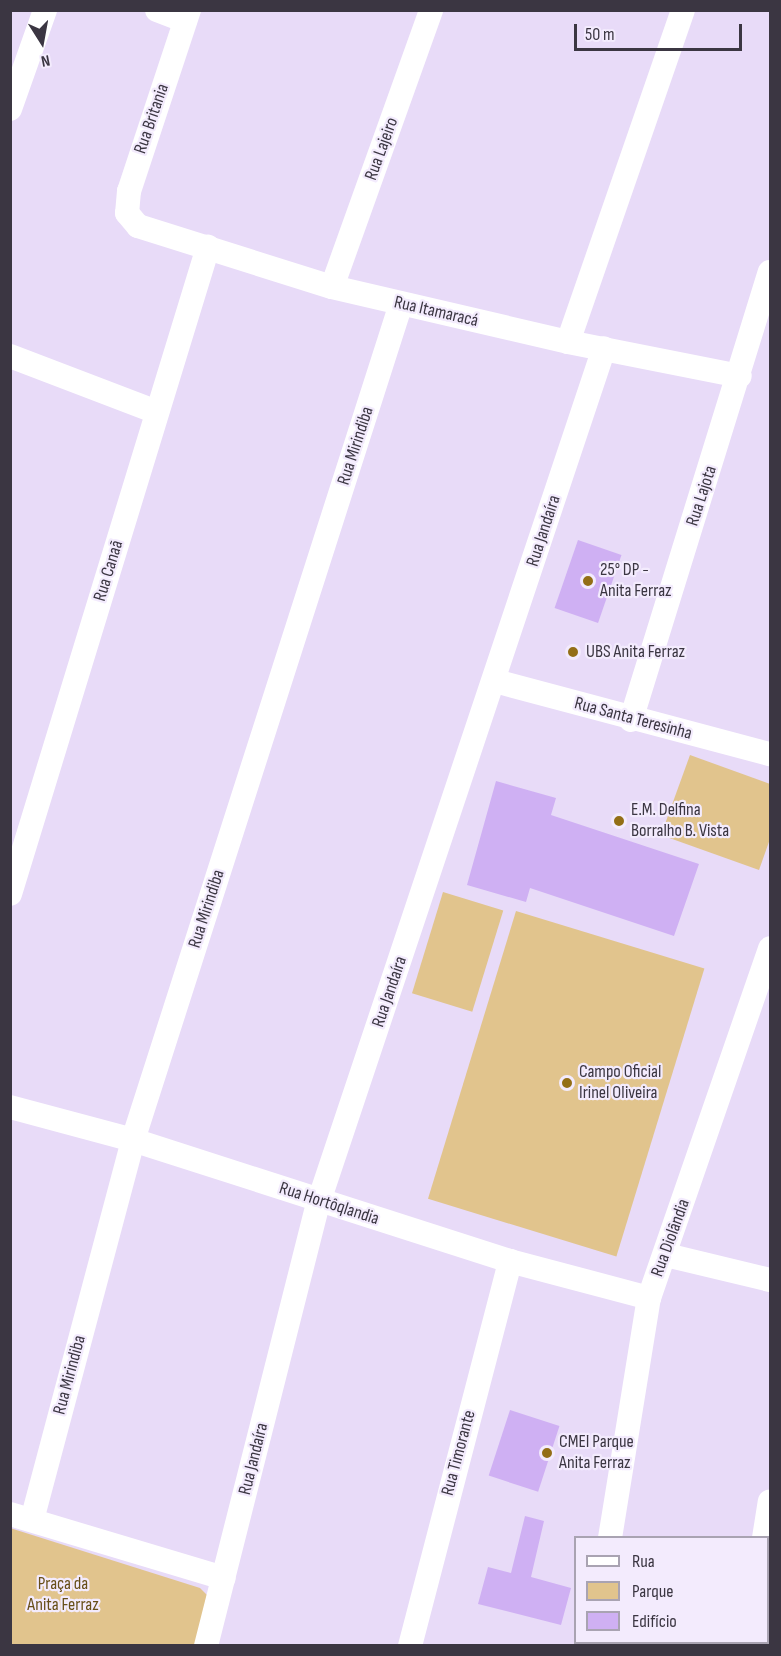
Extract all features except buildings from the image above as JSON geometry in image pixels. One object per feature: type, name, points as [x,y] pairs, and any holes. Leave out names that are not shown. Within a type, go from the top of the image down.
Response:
[{"type":"street","points":[[10,109],[45,10]]},
{"type":"street","points":[[157,10],[187,16]]},
{"type":"street","name":"Rua Lajeiro","points":[[332,287],[431,10]]},
{"type":"street","points":[[567,342],[683,10]]},
{"type":"street","name":"Rua Britania","points":[[138,226],[127,213],[129,191],[187,16]]},
{"type":"street","name":"Rua Itamaracá","points":[[138,226],[332,287],[567,342],[740,376]]},
{"type":"street","name":"Rua Canaã","points":[[10,894],[208,248]]},
{"type":"street","name":"Rua Lajota","points":[[631,720],[771,272]]},
{"type":"street","name":"Rua Mirindiba","points":[[21,1517],[133,1140],[401,304]]},
{"type":"street","name":"Rua Jandaíra","points":[[206,1646],[319,1201],[495,681],[604,348]]},
{"type":"street","points":[[10,356],[157,412]]},
{"type":"street","name":"Rua Santa Teresinha","points":[[495,681],[631,720],[771,754]]},
{"type":"street","name":"Rua Diolândia","points":[[610,1536],[649,1298],[666,1255],[771,948]]},
{"type":"street","name":"Rua Hortôqlandia","points":[[10,1107],[133,1140],[510,1261],[649,1298]]},
{"type":"street","points":[[666,1255],[771,1280]]},
{"type":"street","name":"Rua Timorante","points":[[410,1646],[510,1261]]},
{"type":"street","points":[[764,1536],[771,1501]]},
{"type":"street","points":[[21,1517],[224,1578]]},
{"type":"green space","points":[[690,755],[770,784],[770,839],[759,870],[661,835]]},
{"type":"green space","points":[[443,892],[503,910],[472,1012],[412,993]]},
{"type":"green space","name":"Campo Oficial Irinel Oliveira","points":[[516,911],[704,969],[616,1256],[428,1199]]},
{"type":"green space","name":"Praça da Anita Ferraz","points":[[10,1528],[200,1588],[207,1595],[196,1645],[11,1645]]},
{"type":"place","name":"25° DP - Anita Ferraz","points":[[588,581]]},
{"type":"place","name":"UBS Anita Ferraz","points":[[573,652]]},
{"type":"place","name":"E.M. Delfina Borralho B. Vista","points":[[619,821]]},
{"type":"place","name":"Campo Oficial Irinel Oliveira","points":[[567,1083]]},
{"type":"place","name":"CMEI Parque Anita Ferraz","points":[[547,1453]]}]
